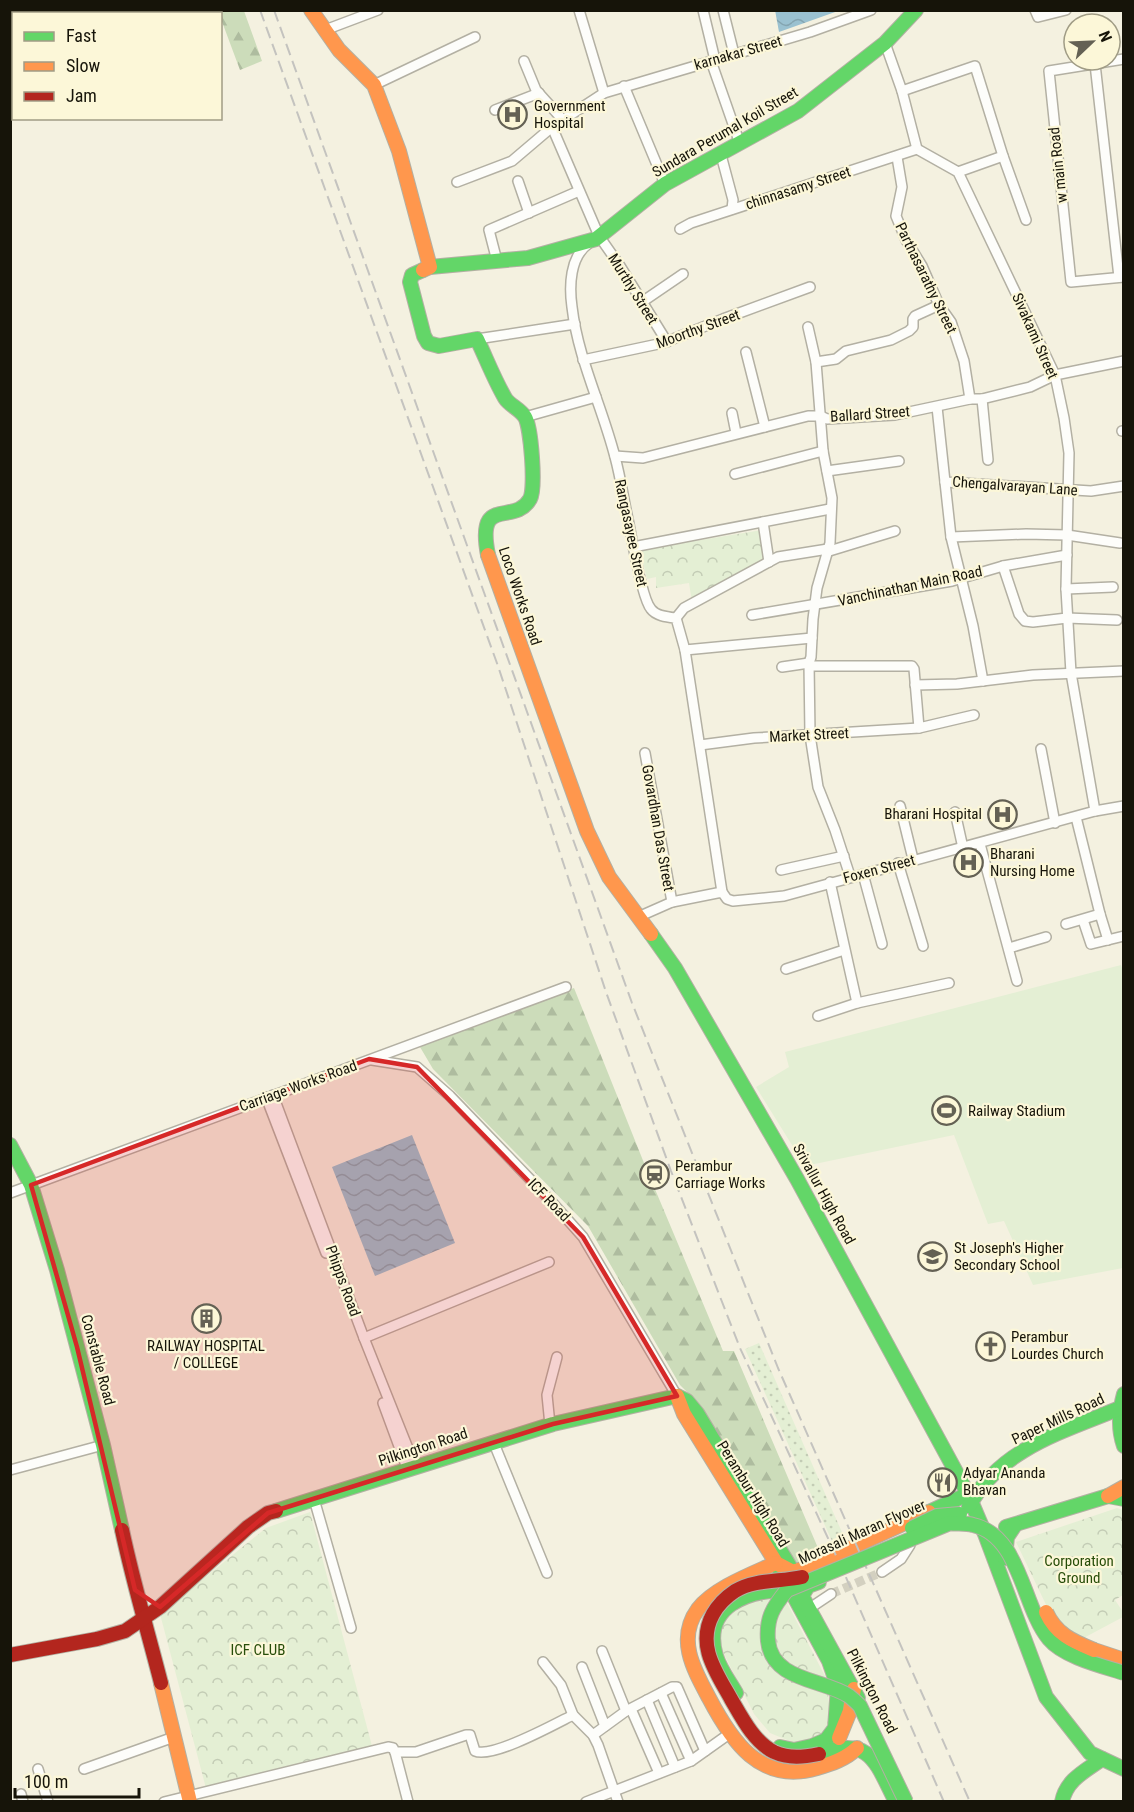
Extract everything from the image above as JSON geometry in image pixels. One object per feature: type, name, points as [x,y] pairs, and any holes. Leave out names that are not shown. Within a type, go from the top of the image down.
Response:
[{"type":"street","points":[[311,10],[339,50],[374,85],[399,151],[430,267],[412,275],[410,282],[424,336],[428,343],[439,346],[575,324]]},
{"type":"street","points":[[579,10],[604,93]]},
{"type":"street","points":[[703,10],[713,60],[740,144]]},
{"type":"street","points":[[723,10],[734,54]]},
{"type":"street","name":"karnakar Street","points":[[457,182],[512,161],[552,127],[604,93],[810,32],[871,10]]},
{"type":"street","name":"Sundara Perumal Koil Street","points":[[430,267],[528,258],[598,238],[665,184],[798,111],[885,43],[916,10]]},
{"type":"street","points":[[1035,10],[1038,17],[1066,10]]},
{"type":"street","points":[[325,30],[373,11]]},
{"type":"street","points":[[374,85],[475,37]]},
{"type":"street","points":[[885,43],[902,91],[917,148],[958,172],[1003,156]]},
{"type":"street","points":[[524,61],[539,93],[562,120]]},
{"type":"street","points":[[902,91],[975,66],[1026,220]]},
{"type":"street","name":"w main Road","points":[[1062,69],[1049,71],[1071,282],[1121,277]]},
{"type":"street","points":[[1096,72],[1121,277]]},
{"type":"street","points":[[624,86],[665,184]]},
{"type":"street","points":[[495,110],[539,93]]},
{"type":"street","name":"Murthy Street","points":[[552,127],[598,238],[620,266],[667,342]]},
{"type":"street","name":"chinnasamy Street","points":[[680,228],[804,185],[897,157],[917,148]]},
{"type":"street","points":[[720,155],[733,200],[732,209]]},
{"type":"street","name":"Parthasarathy Street","points":[[897,157],[902,187],[896,216],[939,305],[951,322],[964,361],[970,399]]},
{"type":"street","name":"Sivakami Street","points":[[958,172],[1055,375],[1069,453],[1066,589],[1071,673],[1095,811]]},
{"type":"street","points":[[518,181],[529,213]]},
{"type":"street","points":[[497,261],[489,230],[579,191]]},
{"type":"street","name":"Rangasayee Street","points":[[598,238],[580,250],[572,273],[572,306],[575,324],[583,360],[615,456],[645,597],[651,609],[664,617],[676,618]]},
{"type":"street","points":[[642,302],[682,274]]},
{"type":"street","name":"Moorthy Street","points":[[583,360],[667,342],[810,287]]},
{"type":"street","points":[[816,362],[836,359],[846,351],[891,340],[909,331],[913,327],[914,317],[939,305]]},
{"type":"street","points":[[808,327],[816,362],[823,452],[832,498],[831,527],[815,605],[810,664],[810,735],[818,787],[850,876]]},
{"type":"street","points":[[477,339],[506,400],[525,417],[596,397]]},
{"type":"street","points":[[746,352],[765,427]]},
{"type":"street","name":"Ballard Street","points":[[615,456],[642,458],[808,416],[821,416],[827,419],[895,415],[970,399],[982,399],[1030,387],[1055,375],[1124,361]]},
{"type":"street","points":[[982,399],[988,460]]},
{"type":"street","name":"Chengalvarayan Lane","points":[[937,407],[945,483],[1067,491],[1091,491],[1124,486]]},
{"type":"street","points":[[732,413],[736,433]]},
{"type":"street","name":"Loco Works Road","points":[[525,417],[533,488],[529,501],[521,508],[497,513],[488,520],[484,533],[487,553],[587,831],[609,877],[638,917]]},
{"type":"street","points":[[735,474],[823,452]]},
{"type":"street","points":[[827,471],[898,461]]},
{"type":"street","points":[[945,483],[951,537],[977,640],[983,681]]},
{"type":"street","points":[[633,547],[830,509]]},
{"type":"street","points":[[763,522],[769,562]]},
{"type":"street","points":[[722,892],[685,650],[676,618],[684,608],[778,557],[827,550],[896,531]]},
{"type":"street","points":[[951,537],[1067,535],[1120,543]]},
{"type":"street","name":"Vanchinathan Main Road","points":[[752,615],[960,578],[1003,566],[1067,555]]},
{"type":"street","points":[[1003,566],[1019,614],[1024,621],[1067,618],[1117,620]]},
{"type":"street","points":[[1066,589],[1113,587]]},
{"type":"street","points":[[685,650],[812,638]]},
{"type":"street","points":[[782,667],[810,664],[911,665],[914,667],[919,728]]},
{"type":"street","points":[[915,685],[1033,675],[1124,671]]},
{"type":"street","name":"Market Street","points":[[700,745],[754,738],[919,728],[974,715]]},
{"type":"street","points":[[1041,749],[1055,823]]},
{"type":"street","name":"Govardhan Das Street","points":[[645,753],[672,902]]},
{"type":"street","points":[[900,806],[913,859]]},
{"type":"street","name":"Foxen Street","points":[[638,917],[672,902],[722,892],[727,899],[733,901],[784,896],[913,859],[980,844],[1095,811],[1124,806]]},
{"type":"street","points":[[955,812],[963,848]]},
{"type":"street","points":[[1076,817],[1108,940]]},
{"type":"street","points":[[980,844],[1017,981]]},
{"type":"street","points":[[781,870],[844,856]]},
{"type":"street","points":[[898,863],[923,946]]},
{"type":"street","points":[[863,874],[882,944]]},
{"type":"street","points":[[830,882],[857,1003]]},
{"type":"street","points":[[1066,924],[1100,914]]},
{"type":"street","name":"Srivallur High Road","points":[[638,917],[675,968],[793,1171],[970,1498]]},
{"type":"street","points":[[1083,920],[1090,944],[1124,936]]},
{"type":"street","points":[[1009,948],[1046,937]]},
{"type":"street","points":[[786,969],[844,950]]},
{"type":"street","points":[[818,1016],[857,1003],[950,982]]},
{"type":"street","name":"Carriage Works Road","points":[[10,1193],[566,987]]},
{"type":"street","name":"ICF Road","points":[[369,1059],[417,1067],[450,1096],[550,1200],[583,1237],[677,1396]]},
{"type":"street","name":"Phipps Road","points":[[269,1096],[364,1338],[411,1467]]},
{"type":"street","name":"Phipps Road","points":[[269,1096],[411,1467]]},
{"type":"street","name":"Constable Road","points":[[10,1145],[31,1185],[57,1270],[103,1445],[135,1590],[145,1618],[189,1798]]},
{"type":"street","points":[[364,1338],[549,1262]]},
{"type":"street","points":[[549,1425],[547,1395],[557,1357]]},
{"type":"street","name":"Paper Mills Road","points":[[960,1528],[970,1498],[993,1472],[1040,1442],[1120,1408],[1124,1394]]},
{"type":"street","points":[[677,1396],[687,1401],[697,1413],[793,1572]]},
{"type":"street","name":"Pilkington Road","points":[[10,1655],[97,1639],[124,1630],[160,1607],[248,1527],[268,1513],[549,1425],[677,1396]]},
{"type":"street","name":"Perambur High Road","points":[[677,1396],[684,1414],[776,1563],[762,1568],[707,1600],[698,1608],[690,1624],[687,1642],[689,1659],[729,1734],[759,1762],[783,1771],[816,1769],[851,1755],[857,1748]]},
{"type":"street","points":[[1120,1408],[1120,1434],[1124,1446]]},
{"type":"street","points":[[494,1442],[547,1573]]},
{"type":"street","points":[[10,1470],[103,1445]]},
{"type":"street","points":[[882,1572],[901,1559],[910,1545],[947,1530],[960,1528],[988,1530],[1015,1525],[1108,1496],[1124,1487]]},
{"type":"street","points":[[1108,1496],[1124,1499]]},
{"type":"street","points":[[776,1563],[793,1572],[970,1498],[988,1530],[1046,1697],[1090,1753],[1122,1767]]},
{"type":"street","points":[[314,1499],[351,1628]]},
{"type":"street","name":"Morasali Maran Flyover","points":[[857,1748],[845,1746],[823,1748],[800,1757],[766,1748],[748,1731],[708,1654],[707,1635],[718,1605],[742,1588],[800,1578],[937,1516],[965,1514],[982,1517],[1011,1537],[1053,1629],[1069,1640],[1124,1660]]},
{"type":"street","name":"Morasali Maran Flyover","points":[[787,1590],[950,1523],[970,1524],[996,1535],[1004,1545],[1012,1557],[1041,1626],[1054,1645],[1124,1673]]},
{"type":"street","points":[[1015,1525],[1007,1537],[1006,1568],[1053,1693],[1096,1748],[1100,1758]]},
{"type":"street","name":"Pilkington Road","points":[[908,1802],[854,1689],[802,1596],[808,1586],[910,1545]]},
{"type":"street","points":[[776,1563],[836,1678],[838,1687],[835,1728],[823,1748]]},
{"type":"street","points":[[135,1590],[160,1607]]},
{"type":"street","points":[[787,1590],[754,1592],[732,1602],[721,1615],[715,1628],[716,1653],[752,1722],[765,1739],[784,1749],[794,1750],[813,1746],[823,1748],[834,1744],[844,1727],[854,1689]]},
{"type":"street","points":[[787,1590],[769,1615],[766,1634],[772,1655],[791,1674],[841,1692],[855,1700],[908,1802]]},
{"type":"street","points":[[810,1608],[831,1594]]},
{"type":"street","points":[[602,1651],[659,1773]]},
{"type":"street","points":[[543,1662],[561,1685],[573,1714],[593,1736],[618,1802]]},
{"type":"street","points":[[582,1666],[605,1726]]},
{"type":"street","points":[[593,1736],[629,1710],[677,1687],[705,1750]]},
{"type":"street","points":[[661,1693],[691,1761]]},
{"type":"street","points":[[647,1700],[675,1767]]},
{"type":"street","points":[[395,1752],[416,1752],[470,1735],[475,1751],[482,1752],[513,1744],[573,1714]]},
{"type":"street","points":[[586,1802],[691,1761],[729,1734]]},
{"type":"street","points":[[84,1769],[174,1737]]},
{"type":"street","points":[[857,1748],[879,1740]]},
{"type":"street","points":[[164,1802],[189,1798],[388,1747],[393,1748],[395,1752],[408,1802]]},
{"type":"street","points":[[857,1748],[874,1759],[896,1802]]},
{"type":"street","points":[[1062,1802],[1063,1790],[1068,1784],[1100,1758]]},
{"type":"street","points":[[38,1768],[48,1802]]},
{"type":"highlighted area","points":[[369,1059],[417,1067],[583,1237],[677,1396],[553,1424],[268,1513],[160,1607],[135,1590],[77,1347],[31,1185]]},
{"type":"green space","points":[[199,11],[244,11],[262,61],[240,70],[222,22],[222,12]]},
{"type":"green space","points":[[762,530],[768,558],[692,602],[689,583],[656,588],[656,577],[647,579],[640,550]]},
{"type":"green space","name":"Railway Stadium","points":[[1121,965],[1124,974],[1123,1268],[1033,1285],[1004,1221],[988,1224],[954,1135],[805,1166],[756,1087],[789,1067],[785,1052]]},
{"type":"green space","points":[[574,988],[723,1351],[734,1351],[821,1555],[794,1567],[766,1514],[701,1406],[680,1385],[588,1226],[433,1069],[420,1047]]},
{"type":"green space","points":[[759,1343],[848,1546],[837,1552],[745,1349]]},
{"type":"green space","name":"Corporation Ground","points":[[1117,1508],[1123,1510],[1123,1595],[1115,1600],[1123,1612],[1123,1617],[1078,1641],[1050,1613],[1016,1542]]},
{"type":"green space","name":"ICF CLUB","points":[[310,1512],[372,1746],[207,1792],[160,1614],[266,1528]]},
{"type":"green space","points":[[783,1595],[827,1680],[831,1727],[826,1736],[806,1743],[792,1742],[770,1733],[754,1714],[715,1636],[724,1614],[749,1598]]},
{"type":"water","points":[[775,10],[838,10],[838,11],[779,32]]},
{"type":"water","points":[[412,1135],[455,1243],[375,1276],[332,1167]]},
{"type":"tunnel","points":[[831,1594],[882,1572]]},
{"type":"railway","points":[[260,10],[498,666],[606,992],[671,1171],[740,1348],[845,1575],[944,1802]]},
{"type":"railway","points":[[274,10],[632,1003],[778,1368],[970,1802]]},
{"type":"traffic: fast","points":[[430,267],[528,258],[596,239],[665,184],[798,111],[885,43],[916,10]]},
{"type":"traffic: fast","points":[[423,270],[412,275],[410,282],[424,336],[428,343],[439,346],[477,339],[505,398],[523,414],[527,423],[533,471],[532,493],[523,507],[498,514],[492,517],[487,524],[488,555]]},
{"type":"traffic: fast","points":[[651,934],[675,968],[797,1179],[968,1494],[929,1512]]},
{"type":"traffic: fast","points":[[10,1145],[31,1185],[57,1270],[103,1445],[122,1530]]},
{"type":"traffic: fast","points":[[1124,1394],[1120,1420],[1124,1446]]},
{"type":"traffic: fast","points":[[276,1511],[553,1424],[677,1396],[687,1401],[697,1413],[792,1570]]},
{"type":"traffic: fast","points":[[969,1506],[982,1486],[1016,1456],[1055,1434],[1120,1408]]},
{"type":"traffic: fast","points":[[968,1494],[1046,1697],[1090,1753],[1124,1769]]},
{"type":"traffic: fast","points":[[1006,1527],[1108,1496],[1124,1499]]},
{"type":"traffic: fast","points":[[912,1528],[937,1516],[960,1514]]},
{"type":"traffic: fast","points":[[906,1802],[860,1706],[838,1690],[789,1671],[779,1664],[772,1654],[768,1641],[769,1619],[787,1590],[950,1523],[973,1525],[989,1532],[1011,1557],[1032,1609],[1049,1639],[1074,1656],[1124,1673]]},
{"type":"traffic: fast","points":[[1005,1558],[1007,1537],[1015,1525]]},
{"type":"traffic: fast","points":[[776,1563],[829,1661],[838,1687],[835,1728],[826,1740],[794,1750],[780,1747]]},
{"type":"traffic: fast","points":[[819,1582],[808,1586],[802,1596],[858,1698]]},
{"type":"traffic: fast","points":[[736,1693],[716,1656],[713,1639],[715,1625],[731,1604],[743,1598],[757,1593],[787,1590]]},
{"type":"traffic: fast","points":[[819,1754],[850,1748],[870,1756],[883,1775],[896,1802]]},
{"type":"traffic: fast","points":[[1062,1802],[1072,1782],[1102,1759]]},
{"type":"traffic: slow","points":[[311,10],[339,50],[374,85],[399,151],[430,267],[423,270]]},
{"type":"traffic: slow","points":[[488,555],[587,831],[609,877],[651,934]]},
{"type":"traffic: slow","points":[[677,1396],[684,1414],[775,1561]]},
{"type":"traffic: slow","points":[[1108,1496],[1124,1487]]},
{"type":"traffic: slow","points":[[776,1563],[793,1572],[929,1512]]},
{"type":"traffic: slow","points":[[776,1563],[723,1588],[698,1609],[688,1632],[693,1665],[727,1729],[750,1755],[764,1764],[779,1770],[797,1772],[833,1763],[857,1748]]},
{"type":"traffic: slow","points":[[1046,1612],[1050,1620],[1066,1636],[1094,1650]]},
{"type":"traffic: slow","points":[[1094,1650],[1124,1660]]},
{"type":"traffic: slow","points":[[161,1683],[190,1802]]},
{"type":"traffic: slow","points":[[839,1738],[850,1711],[854,1689]]},
{"type":"traffic: jam","points":[[10,1655],[97,1639],[125,1631],[160,1607],[248,1527],[268,1513],[276,1511]]},
{"type":"traffic: jam","points":[[122,1530],[161,1683]]},
{"type":"traffic: jam","points":[[802,1577],[751,1584],[732,1593],[713,1614],[708,1625],[707,1647],[719,1679],[744,1721],[760,1742],[774,1752],[785,1756],[802,1757],[819,1754]]},
{"type":"place","name":"Government Hospital","points":[[513,115]]},
{"type":"place","name":"Bharani Hospital","points":[[1003,814]]},
{"type":"place","name":"Bharani Nursing Home","points":[[969,863]]},
{"type":"place","name":"Railway Stadium","points":[[947,1111]]},
{"type":"place","name":"Perambur Carriage Works","points":[[654,1175]]},
{"type":"place","name":"St Joseph's Higher Secondary School","points":[[933,1257]]},
{"type":"place","name":"RAILWAY HOSPITAL / COLLEGE","points":[[206,1319]]},
{"type":"place","name":"Perambur Lourdes Church","points":[[990,1346]]},
{"type":"place","name":"Adyar Ananda Bhavan","points":[[942,1482]]}]
